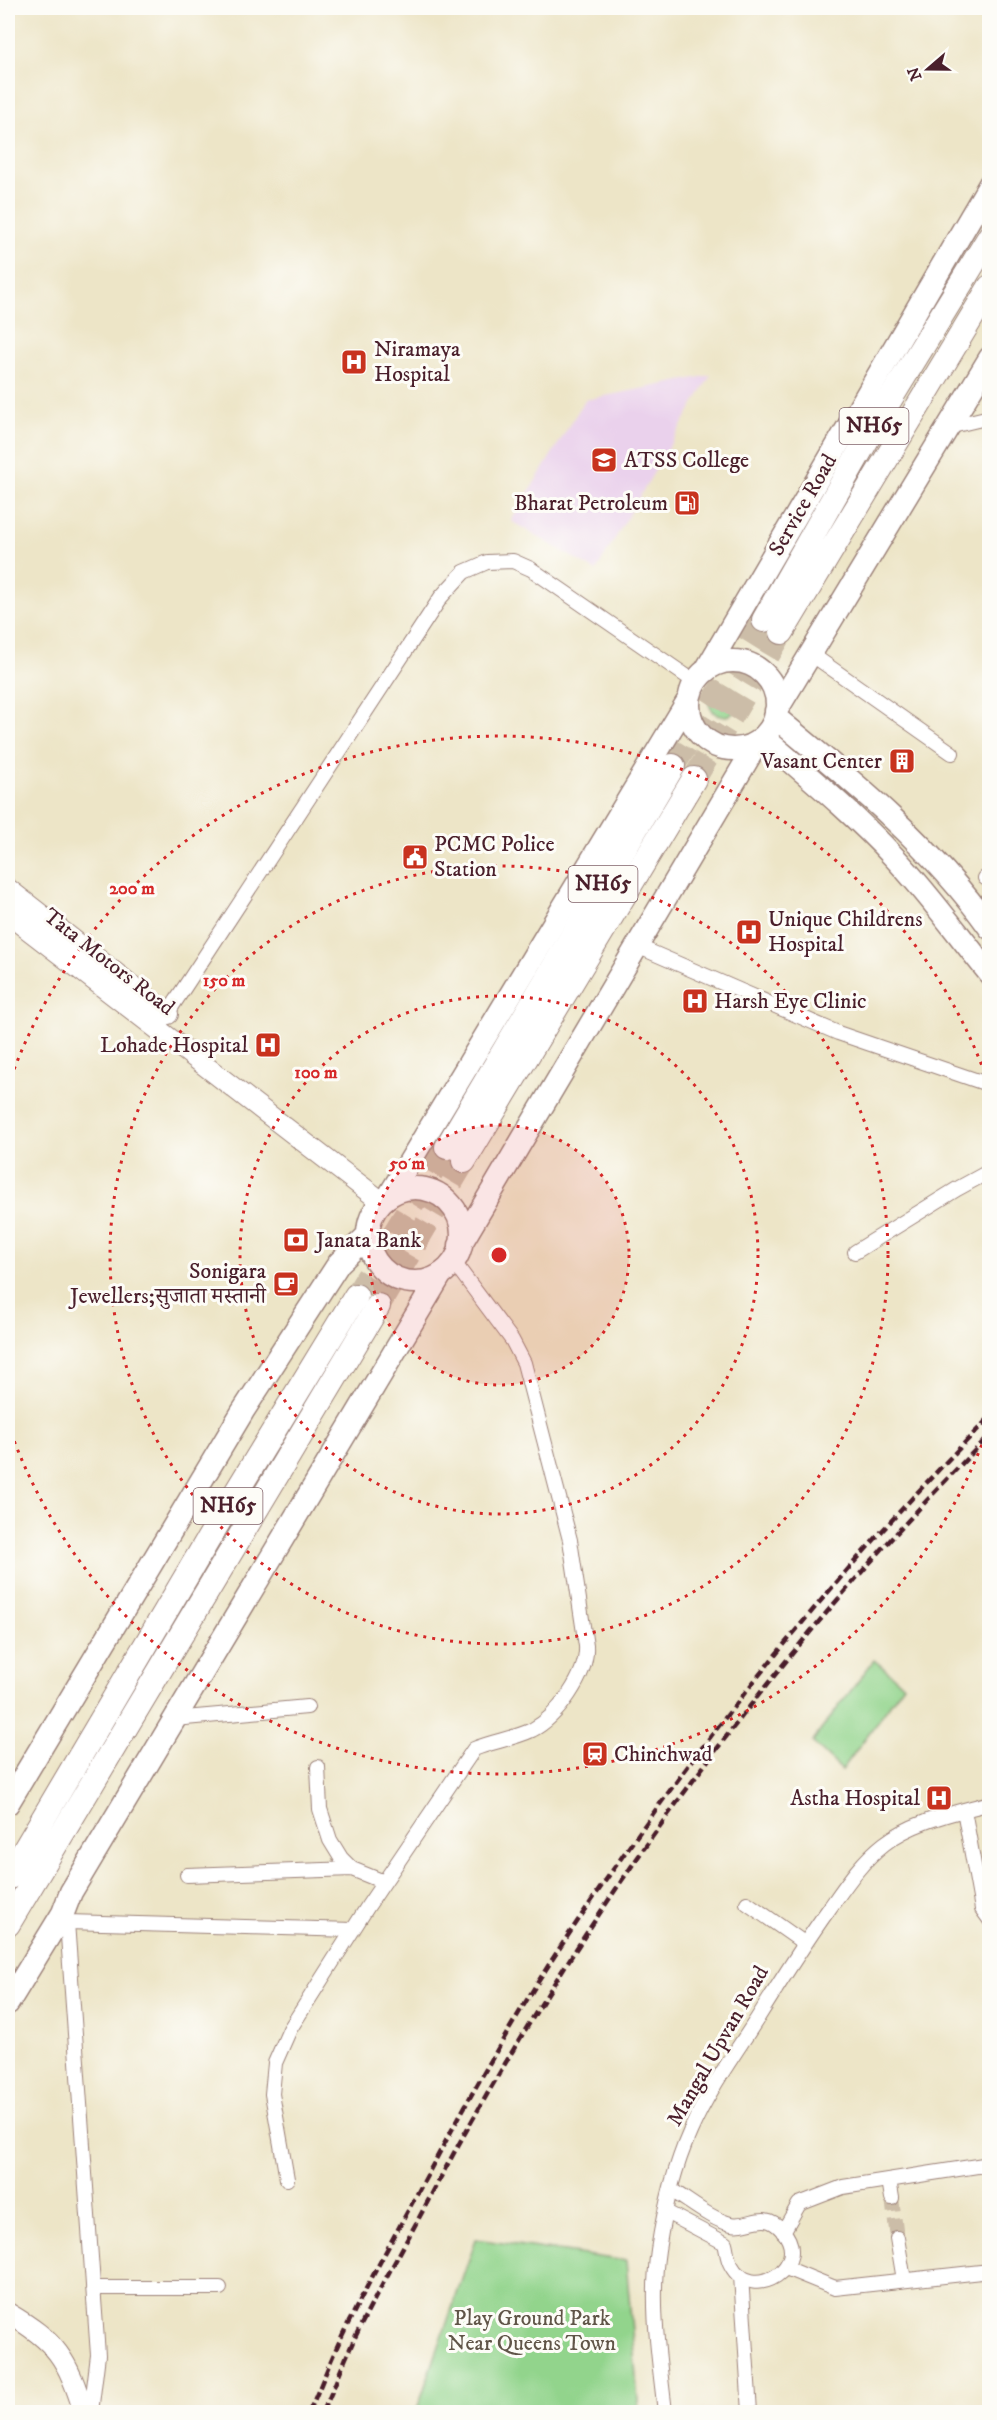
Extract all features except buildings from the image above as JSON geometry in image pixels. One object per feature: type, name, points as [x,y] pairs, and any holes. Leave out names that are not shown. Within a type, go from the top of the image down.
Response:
[{"type":"highway","name":"NH65","points":[[990,236],[886,406],[773,626],[990,287]]},
{"type":"highway","name":"NH65","points":[[542,1009],[673,766]]},
{"type":"highway","name":"NH65","points":[[455,1154],[542,1009],[694,779]]},
{"type":"highway","name":"NH65","points":[[8,1878],[223,1514],[357,1296]]},
{"type":"highway","name":"NH65","points":[[8,1923],[378,1306]]},
{"type":"main road","name":"Service Road","points":[[385,1199],[697,684],[990,184]]},
{"type":"main road","points":[[8,2003],[65,1917],[71,1892],[452,1260],[811,654],[990,358]]},
{"type":"main road","points":[[761,739],[735,749],[710,743],[697,731],[690,716],[697,684],[721,662],[747,663],[762,672],[772,686],[777,702],[776,714]]},
{"type":"main road","points":[[776,714],[870,795],[914,838],[959,888],[990,928]]},
{"type":"main road","points":[[761,739],[849,811],[894,857],[990,974]]},
{"type":"main road","points":[[8,889],[162,1021]]},
{"type":"main road","name":"Tata Motors Road","points":[[8,914],[162,1021],[385,1199]]},
{"type":"main road","points":[[415,1188],[424,1189],[448,1202],[458,1217],[461,1235],[452,1260],[433,1279],[415,1282],[397,1279],[389,1274],[376,1261],[368,1235],[371,1217],[385,1199],[405,1189],[415,1188]]},
{"type":"main road","points":[[8,1803],[248,1404],[339,1263],[368,1235]]},
{"type":"main road","points":[[8,2313],[36,2329],[58,2350],[74,2379],[84,2412]]},
{"type":"street","points":[[947,427],[990,417]]},
{"type":"street","points":[[162,1021],[441,597],[464,572],[488,562],[513,561],[531,569],[697,684]]},
{"type":"street","points":[[811,654],[952,753]]},
{"type":"street","points":[[637,946],[838,1033],[990,1085]]},
{"type":"street","points":[[855,1252],[990,1171]]},
{"type":"street","points":[[287,2179],[272,2094],[275,2063],[290,2029],[384,1882],[474,1749],[494,1740],[517,1736],[554,1713],[578,1680],[585,1663],[586,1646],[570,1540],[524,1363],[512,1340],[452,1260]]},
{"type":"street","points":[[174,1719],[307,1707]]},
{"type":"street","points":[[318,1767],[323,1825],[342,1858],[352,1869]]},
{"type":"street","name":"Mangal Upvan Road","points":[[665,2412],[654,2286],[671,2190],[690,2131],[713,2089],[804,1943],[849,1878],[885,1843],[910,1828],[990,1803]]},
{"type":"street","points":[[964,1810],[982,1909],[990,1920]]},
{"type":"street","points":[[187,1875],[352,1869],[384,1882]]},
{"type":"street","points":[[747,1903],[804,1943]]},
{"type":"street","points":[[91,2412],[98,2355],[65,1917],[353,1930]]},
{"type":"street","points":[[783,2232],[799,2204],[843,2187],[990,2164]]},
{"type":"street","points":[[889,2180],[892,2198]]},
{"type":"street","points":[[666,2212],[725,2243],[730,2265],[741,2277],[754,2282],[768,2280],[786,2268],[790,2257],[789,2246],[783,2232],[772,2222],[757,2219],[735,2225],[724,2223],[671,2190]]},
{"type":"street","points":[[897,2238],[904,2280]]},
{"type":"street","points":[[786,2268],[835,2288],[990,2271]]},
{"type":"street","points":[[741,2277],[750,2412]]},
{"type":"street","points":[[93,2288],[220,2288]]},
{"type":"shaded area","name":"ATSS College","points":[[711,375],[596,571],[511,521],[585,400]]},
{"type":"green space","points":[[724,686],[735,690],[739,701],[735,712],[724,716],[713,712],[709,701],[713,690]]},
{"type":"green space","points":[[874,1660],[904,1685],[842,1770],[812,1742]]},
{"type":"green space","name":"Play Ground Park Near Queens Town","points":[[476,2239],[626,2261],[639,2412],[416,2412]]},
{"type":"tunnel","points":[[673,766],[764,620]]},
{"type":"tunnel","points":[[694,779],[782,632]]},
{"type":"tunnel","points":[[356,1296],[447,1147]]},
{"type":"tunnel","points":[[378,1306],[464,1161]]},
{"type":"tunnel","points":[[892,2198],[897,2238]]},
{"type":"railway","points":[[309,2412],[345,2329],[375,2271],[498,2048],[564,1941],[680,1777],[778,1652],[881,1532],[990,1417]]},
{"type":"railway","points":[[323,2412],[361,2325],[487,2095],[548,1993],[613,1894],[681,1796],[753,1702],[829,1610],[908,1521],[990,1435]]},
{"type":"place","name":"Niramaya Hospital","points":[[354,362]]},
{"type":"place","name":"ATSS College","points":[[604,460]]},
{"type":"place","name":"Bharat Petroleum","points":[[687,503]]},
{"type":"place","name":"Vasant Center","points":[[902,761]]},
{"type":"place","name":"PCMC Police Station","points":[[415,857]]},
{"type":"place","name":"Unique Childrens Hospital","points":[[749,932]]},
{"type":"place","name":"Harsh Eye Clinic","points":[[695,1001]]},
{"type":"place","name":"Lohade Hospital","points":[[268,1045]]},
{"type":"place","name":"Janata Bank","points":[[296,1240]]},
{"type":"place","name":"Sonigara Jewellers;सुजाता मस्तानी","points":[[286,1284]]},
{"type":"place","name":"Chinchwad","points":[[595,1754]]},
{"type":"place","name":"Astha Hospital","points":[[939,1798]]}]
